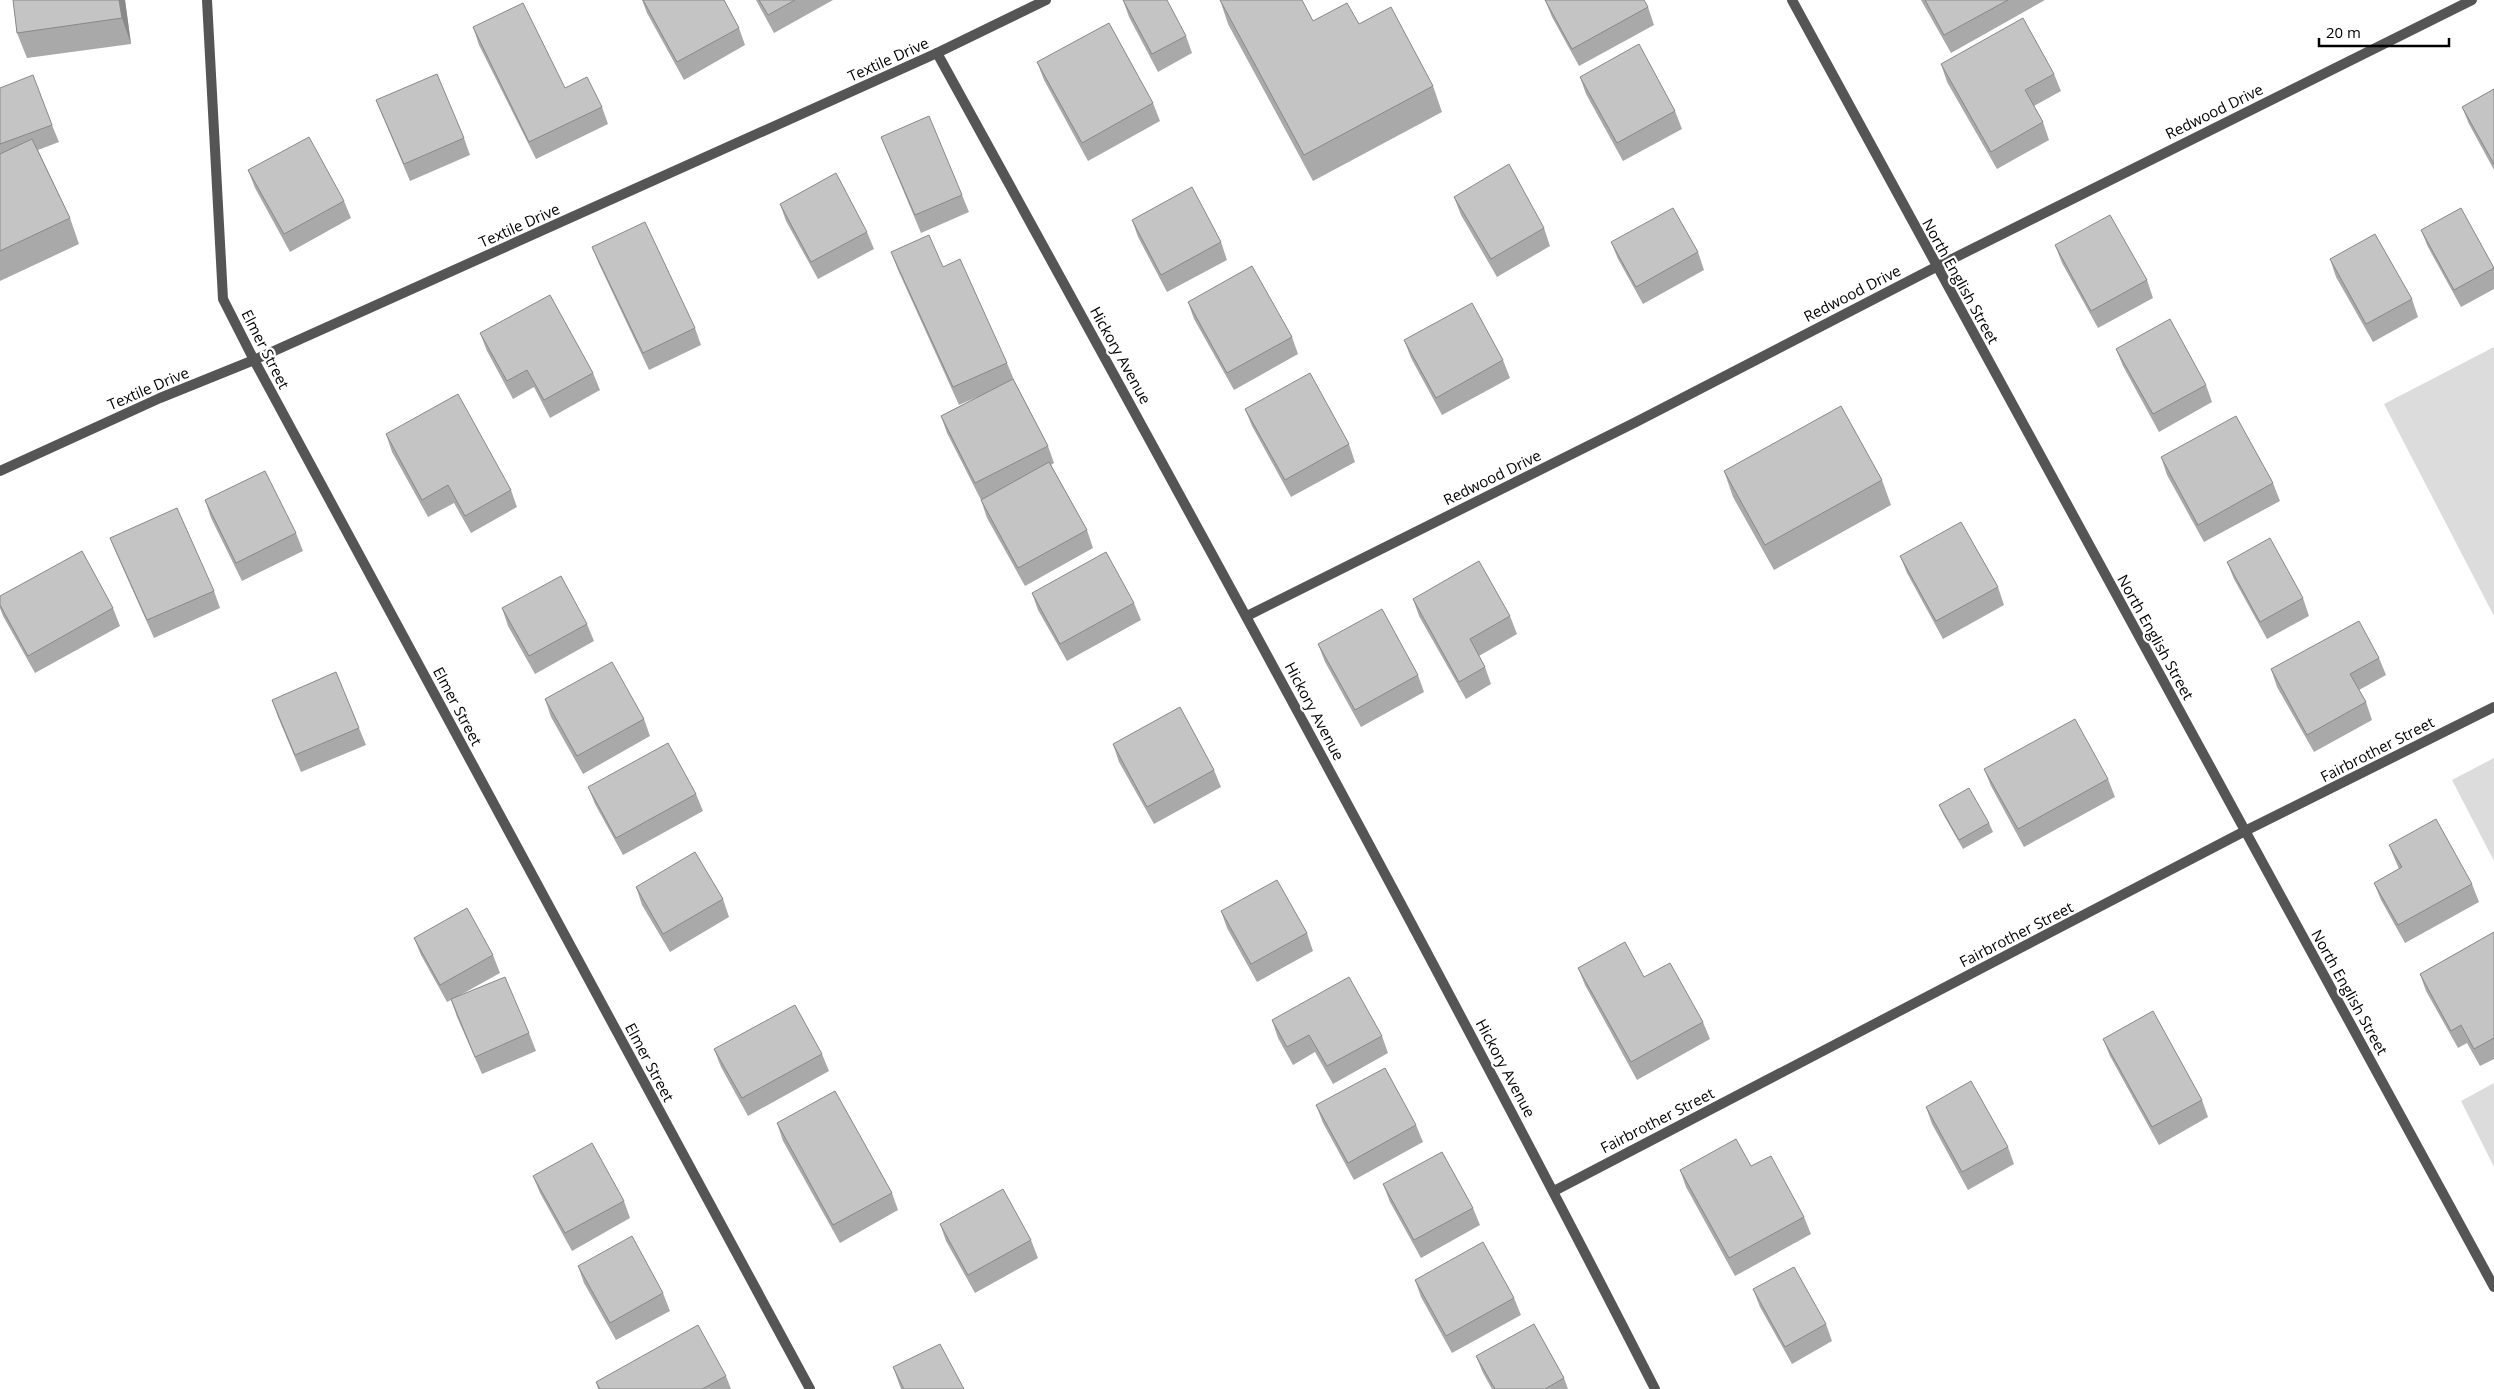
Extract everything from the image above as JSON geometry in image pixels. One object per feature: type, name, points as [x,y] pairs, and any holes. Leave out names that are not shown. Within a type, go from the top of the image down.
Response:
[{"type":"street","name":"Elmer Street","points":[[207,0],[224,299],[254,360],[810,1389]]},
{"type":"street","name":"Textile Drive","points":[[0,471],[160,398],[254,360],[937,53],[1046,0]]},
{"type":"street","name":"North English Street","points":[[1792,0],[2494,1287]]},
{"type":"street","name":"Redwood Drive","points":[[1247,616],[1627,427],[1936,267],[2472,0]]},
{"type":"street","name":"Hickory Avenue","points":[[937,53],[1247,616],[1554,1191],[1655,1389]]},
{"type":"street","name":"Fairbrother Street","points":[[1554,1191],[2245,831],[2494,707]]},
{"type":"shaded area","points":[[2494,347],[2494,616],[2384,404]]},
{"type":"shaded area","points":[[2494,758],[2494,861],[2452,780]]},
{"type":"shaded area","points":[[2494,1083],[2494,1167],[2461,1101]]},
{"type":"building","points":[[13,0],[119,0],[122,18],[17,33]]},
{"type":"building","points":[[643,0],[724,0],[739,28],[677,62]]},
{"type":"building","points":[[759,0],[795,0],[768,15]]},
{"type":"building","points":[[1123,0],[1167,0],[1186,36],[1152,54]]},
{"type":"building","points":[[1220,0],[1302,0],[1313,21],[1347,3],[1359,24],[1391,7],[1433,86],[1304,155]]},
{"type":"building","points":[[1545,0],[1644,0],[1648,7],[1572,49]]},
{"type":"building","points":[[1925,0],[2008,0],[1944,35]]},
{"type":"building","points":[[523,3],[565,88],[587,77],[602,107],[529,142],[473,27]]},
{"type":"building","points":[[2023,18],[2054,74],[2025,90],[2043,122],[1991,152],[1941,64]]},
{"type":"building","points":[[1109,23],[1153,103],[1082,143],[1037,62]]},
{"type":"building","points":[[1639,44],[1675,111],[1617,143],[1580,77]]},
{"type":"building","points":[[437,74],[464,138],[404,164],[376,100]]},
{"type":"building","points":[[33,75],[52,125],[0,144],[0,88]]},
{"type":"building","points":[[2494,89],[2494,164],[2462,107]]},
{"type":"building","points":[[929,116],[962,195],[915,215],[881,137]]},
{"type":"building","points":[[309,137],[344,201],[284,234],[248,170]]},
{"type":"building","points":[[32,139],[70,218],[0,251],[0,154]]},
{"type":"building","points":[[1509,164],[1544,228],[1491,259],[1454,197]]},
{"type":"building","points":[[836,173],[867,232],[811,262],[780,204]]},
{"type":"building","points":[[1192,187],[1221,242],[1161,275],[1132,220]]},
{"type":"building","points":[[1673,208],[1698,252],[1636,287],[1611,242]]},
{"type":"building","points":[[2461,208],[2494,268],[2454,290],[2421,230]]},
{"type":"building","points":[[2110,215],[2147,280],[2091,311],[2055,245]]},
{"type":"building","points":[[645,222],[695,328],[643,353],[592,247]]},
{"type":"building","points":[[2375,234],[2412,299],[2366,324],[2330,259]]},
{"type":"building","points":[[929,235],[943,267],[960,259],[1007,363],[953,387],[891,252]]},
{"type":"building","points":[[1252,266],[1292,337],[1227,373],[1188,302]]},
{"type":"building","points":[[550,295],[593,373],[544,400],[527,370],[507,381],[480,333]]},
{"type":"building","points":[[1472,303],[1503,360],[1436,398],[1404,340]]},
{"type":"building","points":[[2170,319],[2206,385],[2153,414],[2116,349]]},
{"type":"building","points":[[1310,373],[1349,444],[1285,480],[1245,409]]},
{"type":"building","points":[[1013,379],[1048,446],[975,483],[941,416]]},
{"type":"building","points":[[458,394],[511,490],[465,516],[448,485],[422,500],[386,434]]},
{"type":"building","points":[[1841,406],[1882,480],[1765,545],[1724,471]]},
{"type":"building","points":[[2236,416],[2273,483],[2198,525],[2161,457]]},
{"type":"building","points":[[1049,462],[1087,530],[1018,568],[981,500]]},
{"type":"building","points":[[265,471],[296,533],[236,563],[205,500]]},
{"type":"building","points":[[177,508],[214,591],[147,620],[110,538]]},
{"type":"building","points":[[1961,522],[1998,587],[1936,621],[1900,556]]},
{"type":"building","points":[[2270,538],[2303,598],[2260,622],[2227,562]]},
{"type":"building","points":[[82,551],[113,608],[28,656],[0,605],[0,596]]},
{"type":"building","points":[[1106,552],[1134,603],[1060,644],[1032,593]]},
{"type":"building","points":[[1479,561],[1510,616],[1470,639],[1485,667],[1459,682],[1413,599]]},
{"type":"building","points":[[561,576],[587,624],[529,656],[502,608]]},
{"type":"building","points":[[1382,609],[1418,675],[1355,710],[1318,644]]},
{"type":"building","points":[[2359,621],[2379,658],[2350,674],[2366,702],[2307,735],[2271,669]]},
{"type":"building","points":[[612,662],[644,719],[577,756],[545,699]]},
{"type":"building","points":[[336,672],[359,728],[295,755],[272,700]]},
{"type":"building","points":[[1180,707],[1214,770],[1147,807],[1113,744]]},
{"type":"building","points":[[2075,719],[2108,779],[2018,829],[1984,769]]},
{"type":"building","points":[[668,743],[696,794],[616,838],[588,787]]},
{"type":"building","points":[[1969,788],[1989,823],[1959,840],[1939,805]]},
{"type":"building","points":[[2436,819],[2472,884],[2398,925],[2374,883],[2402,867],[2389,845]]},
{"type":"building","points":[[695,852],[723,899],[663,934],[636,887]]},
{"type":"building","points":[[1277,880],[1307,933],[1251,964],[1221,911]]},
{"type":"building","points":[[467,908],[493,955],[440,985],[414,938]]},
{"type":"building","points":[[2494,932],[2494,1038],[2474,1049],[2461,1025],[2451,1031],[2420,974]]},
{"type":"building","points":[[1625,942],[1644,977],[1670,963],[1703,1022],[1631,1062],[1578,968]]},
{"type":"building","points":[[505,977],[529,1033],[475,1057],[451,999]]},
{"type":"building","points":[[1349,977],[1382,1036],[1327,1066],[1309,1035],[1287,1047],[1272,1020]]},
{"type":"building","points":[[795,1005],[822,1054],[742,1098],[714,1049]]},
{"type":"building","points":[[2153,1011],[2202,1100],[2152,1127],[2103,1039]]},
{"type":"building","points":[[1385,1068],[1416,1125],[1348,1163],[1316,1105]]},
{"type":"building","points":[[1971,1081],[2008,1147],[1962,1172],[1926,1107]]},
{"type":"building","points":[[835,1091],[892,1193],[833,1225],[777,1123]]},
{"type":"building","points":[[1736,1139],[1751,1166],[1771,1156],[1804,1217],[1729,1258],[1680,1170]]},
{"type":"building","points":[[592,1143],[624,1201],[565,1233],[533,1176]]},
{"type":"building","points":[[1442,1152],[1473,1208],[1414,1240],[1383,1184]]},
{"type":"building","points":[[1003,1189],[1031,1240],[968,1275],[940,1224]]},
{"type":"building","points":[[632,1236],[663,1293],[610,1323],[578,1266]]},
{"type":"building","points":[[1483,1242],[1514,1298],[1446,1336],[1415,1280]]},
{"type":"building","points":[[1794,1267],[1826,1324],[1785,1347],[1753,1289]]},
{"type":"building","points":[[1534,1324],[1564,1378],[1545,1389],[1495,1389],[1476,1356]]},
{"type":"building","points":[[698,1325],[726,1376],[702,1389],[600,1389],[596,1382]]},
{"type":"building","points":[[940,1344],[964,1389],[904,1389],[893,1367]]}]
